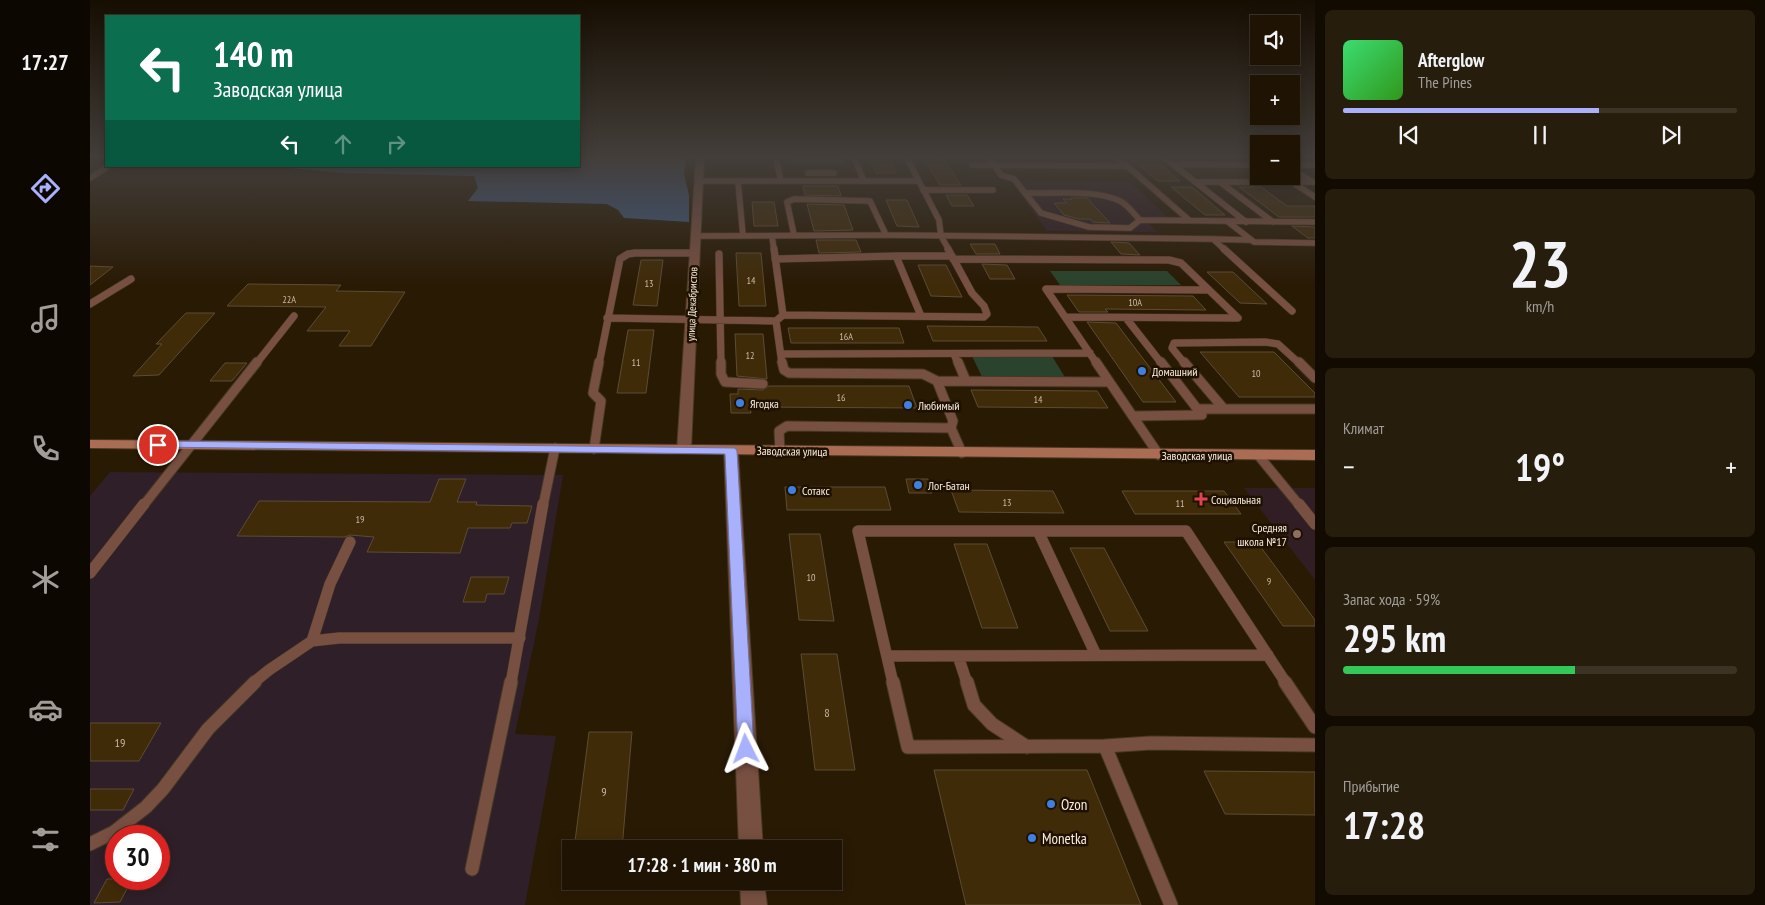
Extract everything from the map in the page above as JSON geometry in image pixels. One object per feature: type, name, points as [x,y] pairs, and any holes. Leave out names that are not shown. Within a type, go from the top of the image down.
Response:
[{"type":"street","name":"улица Декабристов","points":[[684,450],[697,200]]},
{"type":"street","name":"Заводская улица","points":[[90,444],[1315,455]]},
{"type":"street","points":[[731,451],[751,840]]},
{"type":"street","points":[[753,890],[754,905]]},
{"type":"lane","points":[[740,200],[743,236]]},
{"type":"lane","points":[[791,200],[787,202],[794,235]]},
{"type":"lane","points":[[841,200],[870,201],[886,235]]},
{"type":"lane","points":[[607,318],[776,321],[783,315],[984,317],[987,314],[984,306],[972,293],[952,257],[941,236],[939,220],[928,200]]},
{"type":"lane","points":[[1031,200],[1041,213],[1089,227],[1130,228],[1140,220],[1315,222]]},
{"type":"lane","points":[[1117,200],[1122,202],[1140,220]]},
{"type":"lane","points":[[1166,200],[1189,220]]},
{"type":"lane","points":[[1218,200],[1246,222]]},
{"type":"lane","points":[[1244,200],[1273,222]]},
{"type":"lane","points":[[1227,222],[1249,240]]},
{"type":"lane","points":[[696,236],[886,235],[1249,240],[1259,243],[1315,243]]},
{"type":"lane","points":[[772,236],[783,315]]},
{"type":"lane","points":[[1212,240],[1292,312]]},
{"type":"lane","points":[[594,448],[602,402],[593,393],[620,259],[623,256],[635,253],[694,253]]},
{"type":"lane","points":[[719,254],[722,379],[732,383],[764,384]]},
{"type":"lane","points":[[776,259],[896,256],[1169,260],[1181,263],[1238,318],[1066,318]]},
{"type":"lane","points":[[896,256],[922,316]]},
{"type":"lane","points":[[90,304],[131,279]]},
{"type":"lane","points":[[1159,454],[1046,289],[1209,290]]},
{"type":"lane","points":[[90,573],[294,316]]},
{"type":"lane","points":[[1126,318],[1202,415],[1197,417],[1133,416]]},
{"type":"lane","points":[[776,321],[784,370],[789,373],[924,374],[937,381],[1110,382]]},
{"type":"lane","points":[[1224,409],[1172,348],[1174,343],[1264,342],[1278,344],[1315,378]]},
{"type":"lane","points":[[781,354],[1090,353]]},
{"type":"lane","points":[[954,354],[966,381]]},
{"type":"lane","points":[[937,381],[953,422],[951,428],[962,453]]},
{"type":"lane","points":[[1199,409],[1315,409]]},
{"type":"lane","points":[[780,451],[779,431],[787,426],[951,428]]},
{"type":"lane","points":[[472,868],[520,638],[548,475],[555,448]]},
{"type":"lane","points":[[1258,455],[1315,524]]},
{"type":"lane","points":[[1315,727],[1186,531],[858,531],[908,747],[1105,746],[1151,743],[1315,745]]},
{"type":"lane","points":[[1038,531],[1096,655]]},
{"type":"lane","points":[[312,640],[330,584],[350,542]]},
{"type":"lane","points":[[90,844],[114,832],[146,807],[163,789],[208,729],[230,704],[270,670],[312,640],[339,638],[520,638]]},
{"type":"lane","points":[[887,656],[1268,655]]},
{"type":"lane","points":[[958,656],[974,705],[992,724],[1027,747]]},
{"type":"lane","points":[[1105,746],[1171,905]]},
{"type":"shaded area","points":[[1025,200],[1150,200],[1174,223],[1149,223],[1157,232],[1047,231]]},
{"type":"shaded area","points":[[110,472],[563,475],[539,619],[515,734],[556,736],[525,905],[90,905],[90,496]]},
{"type":"shaded area","name":"Средняя школа №17","points":[[1244,488],[1315,488],[1315,580]]},
{"type":"green space","points":[[1050,271],[1167,271],[1181,285],[1060,285]]},
{"type":"green space","points":[[972,356],[1052,356],[1066,379],[983,379]]},
{"type":"water","points":[[689,200],[689,222],[624,218],[618,210],[607,204],[468,201]]},
{"type":"building","points":[[886,200],[907,200],[919,227],[897,226]]},
{"type":"building","points":[[949,200],[970,200],[974,206],[952,206]]},
{"type":"building","points":[[1064,200],[1089,200],[1110,223],[1093,222],[1090,219],[1079,219],[1064,215],[1054,203],[1067,203]]},
{"type":"building","points":[[1187,200],[1208,200],[1225,215],[1205,215]]},
{"type":"building","points":[[1257,200],[1279,200],[1287,206],[1315,206],[1315,217],[1279,217]]},
{"type":"building","points":[[752,202],[774,202],[778,226],[754,226]]},
{"type":"building","points":[[807,204],[844,205],[853,230],[814,231]]},
{"type":"building","points":[[1292,226],[1315,227],[1315,238],[1308,238]]},
{"type":"building","points":[[816,240],[856,240],[861,252],[819,253]]},
{"type":"building","points":[[1111,242],[1129,243],[1140,255],[1121,254]]},
{"type":"building","points":[[970,244],[995,244],[1000,254],[976,254]]},
{"type":"building","points":[[736,253],[761,253],[766,306],[739,306]]},
{"type":"building","points":[[641,260],[663,260],[657,306],[633,305]]},
{"type":"building","points":[[982,264],[1007,265],[1015,279],[990,279]]},
{"type":"building","points":[[918,265],[946,265],[962,297],[931,296]]},
{"type":"building","points":[[90,266],[113,267],[90,285]]},
{"type":"building","points":[[1207,272],[1233,272],[1267,304],[1240,303]]},
{"type":"building","points":[[248,284],[341,285],[336,291],[405,292],[371,346],[339,346],[350,331],[307,331],[326,307],[227,306]]},
{"type":"building","points":[[1067,295],[1193,296],[1206,310],[1105,309],[1108,312],[1079,312]]},
{"type":"building","points":[[186,313],[215,313],[159,375],[133,376],[162,344],[156,344]]},
{"type":"building","points":[[1087,322],[1116,323],[1176,402],[1143,402]]},
{"type":"building","points":[[927,326],[1038,327],[1047,341],[933,341]]},
{"type":"building","points":[[788,328],[899,328],[904,343],[791,343]]},
{"type":"building","points":[[628,330],[654,330],[646,393],[617,393]]},
{"type":"building","points":[[735,334],[763,334],[767,379],[737,376]]},
{"type":"building","points":[[1200,352],[1274,352],[1315,393],[1315,397],[1239,397]]},
{"type":"building","points":[[225,363],[247,363],[232,381],[210,381]]},
{"type":"building","points":[[769,386],[909,386],[917,408],[750,407],[751,413],[731,413],[730,394],[738,394],[738,389],[763,390]]},
{"type":"building","points":[[971,390],[1097,391],[1108,408],[978,407]]},
{"type":"building","points":[[439,479],[466,479],[457,502],[477,502],[476,505],[532,506],[527,523],[512,523],[510,528],[468,528],[460,553],[367,552],[374,537],[350,535],[345,537],[237,536],[259,501],[430,502]]},
{"type":"building","points":[[906,479],[928,479],[932,493],[909,493]]},
{"type":"building","points":[[785,487],[885,487],[891,510],[787,510]]},
{"type":"building","points":[[951,490],[1053,491],[1064,513],[959,512]]},
{"type":"building","points":[[1122,491],[1224,491],[1241,514],[1135,514]]},
{"type":"building","points":[[789,534],[820,534],[834,621],[799,620]]},
{"type":"building","points":[[1224,542],[1257,542],[1315,620],[1315,626],[1283,626]]},
{"type":"building","points":[[954,544],[987,544],[1018,628],[982,628]]},
{"type":"building","points":[[1070,548],[1104,548],[1148,631],[1110,631]]},
{"type":"building","points":[[471,577],[509,577],[504,594],[487,594],[485,602],[463,602]]},
{"type":"building","points":[[801,654],[837,654],[855,770],[815,770]]},
{"type":"building","points":[[90,723],[161,723],[139,761],[90,761]]},
{"type":"building","points":[[589,732],[632,732],[623,840],[575,840]]},
{"type":"building","name":"Monetka","points":[[934,770],[1087,770],[1141,905],[966,905]]},
{"type":"building","points":[[1204,771],[1315,772],[1315,815],[1225,814]]},
{"type":"building","points":[[90,789],[134,789],[123,810],[90,810]]},
{"type":"building","points":[[105,883],[105,890],[126,890],[120,902],[94,903]]},
{"type":"place","name":"Домашний","points":[[1142,371]]},
{"type":"place","name":"Ягодка","points":[[740,403]]},
{"type":"place","name":"Любимый","points":[[908,405]]},
{"type":"place","name":"Лог-Батан","points":[[918,485]]},
{"type":"place","name":"Сотакс","points":[[792,490]]},
{"type":"place","name":"Социальная","points":[[1201,499]]},
{"type":"place","name":"Средняя школа №17","points":[[1297,534]]},
{"type":"place","name":"Ozon","points":[[1051,804]]},
{"type":"place","name":"Monetka","points":[[1032,838]]},
{"type":"route","points":[[158,445],[594,448],[731,451],[746,749]]}]
